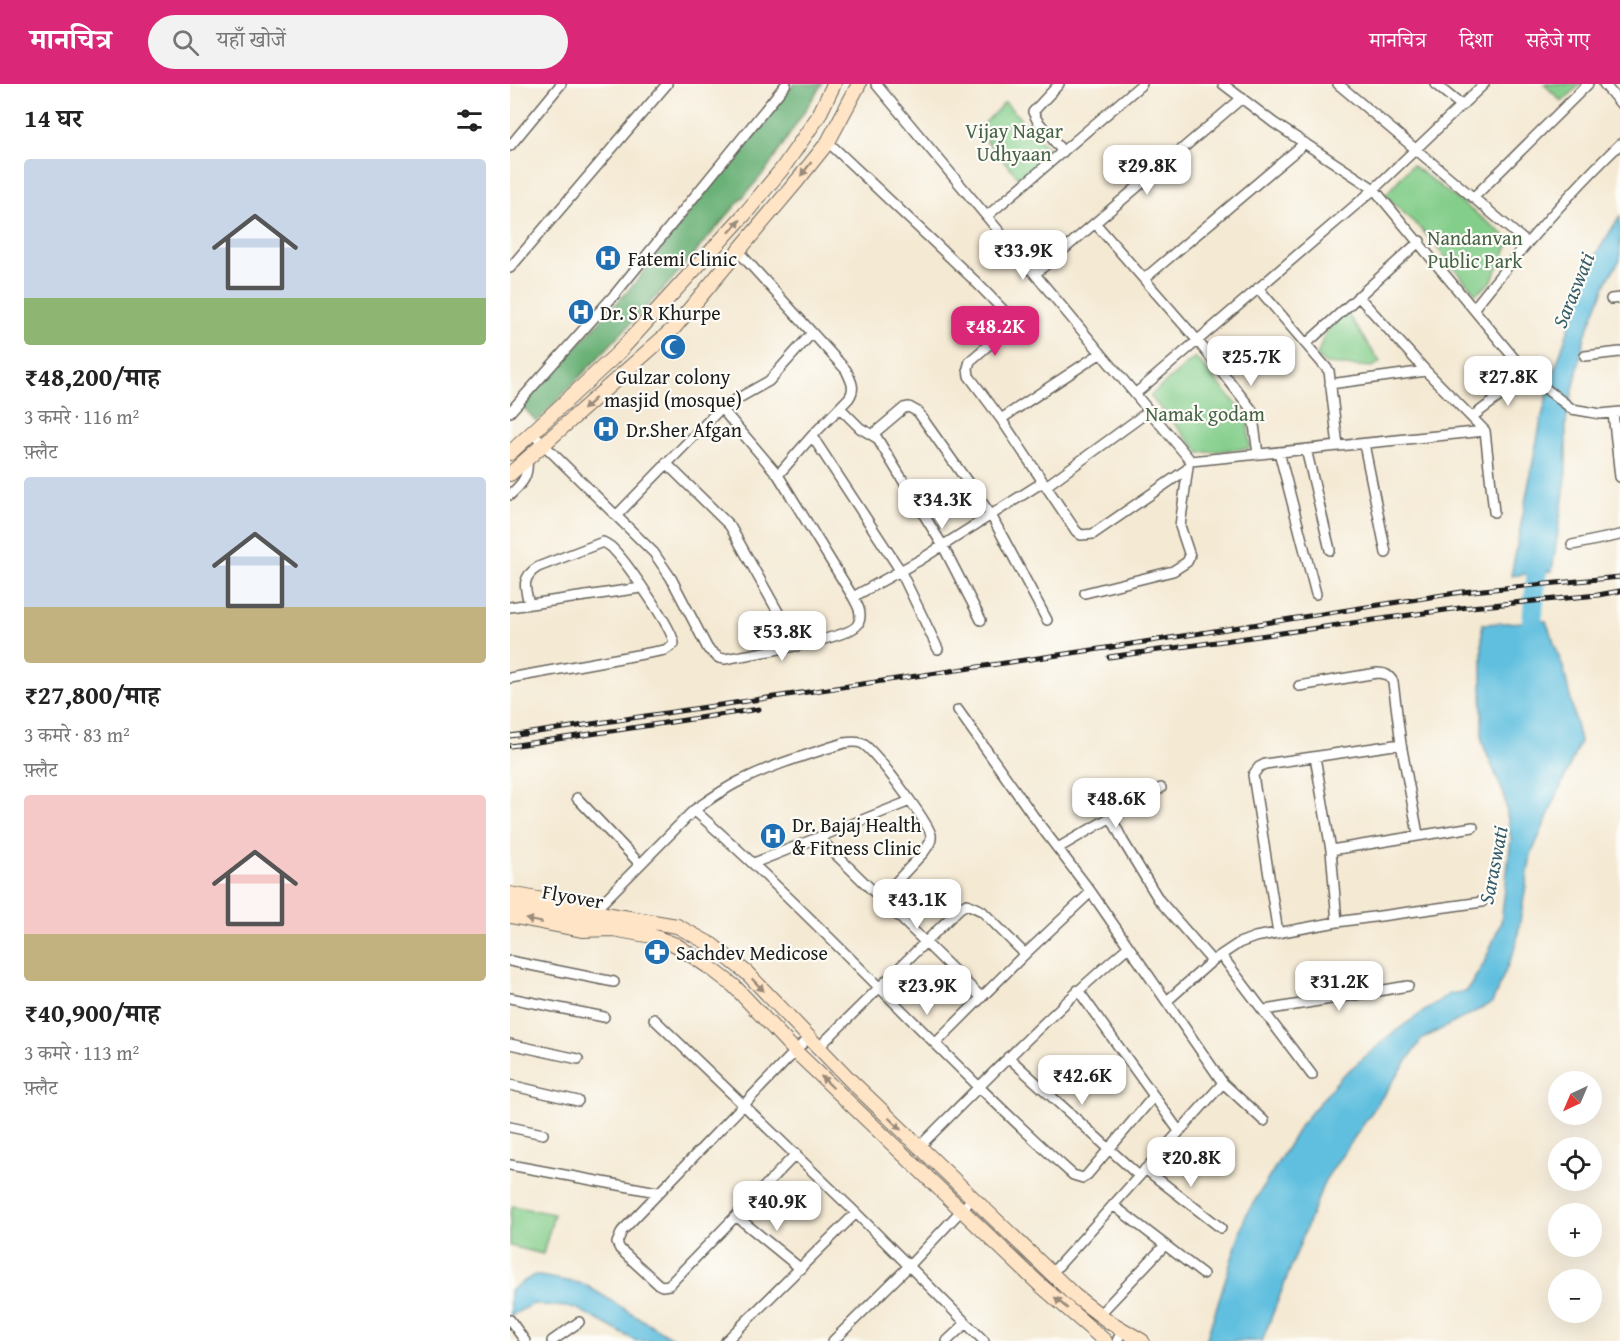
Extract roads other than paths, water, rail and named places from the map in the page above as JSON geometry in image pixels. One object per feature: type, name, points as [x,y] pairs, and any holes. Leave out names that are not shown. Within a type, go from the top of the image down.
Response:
[{"type":"main road","points":[[527,458],[512,446],[532,433],[618,353],[744,215],[782,169],[812,126],[834,84]]},
{"type":"main road","points":[[510,474],[673,329],[828,142],[859,84]]},
{"type":"main road","points":[[510,894],[565,904],[631,925],[676,945],[712,969],[734,986],[795,1051],[1039,1284],[1105,1341]]},
{"type":"main road","name":"Flyover","points":[[510,904],[594,922],[631,925]]},
{"type":"main road","points":[[510,916],[582,930],[613,929],[631,925],[677,926],[712,945],[747,973],[919,1148],[1075,1296],[1099,1315],[1119,1336],[1142,1341]]},
{"type":"street","points":[[510,146],[561,84]]},
{"type":"street","points":[[876,84],[1149,411],[1188,466],[1180,526],[1190,556],[1187,562],[1173,570],[1086,593]]},
{"type":"street","points":[[1059,84],[1033,112],[1036,120],[1063,152]]},
{"type":"street","points":[[987,216],[1142,84]]},
{"type":"street","points":[[1224,84],[1274,123],[1374,189],[1532,377],[1572,409],[1601,414],[1616,413],[1620,476]]},
{"type":"street","points":[[1338,84],[1526,242]]},
{"type":"street","points":[[1435,84],[1462,106]]},
{"type":"street","points":[[1135,394],[1374,189],[1484,84]]},
{"type":"street","points":[[1474,197],[1588,84]]},
{"type":"street","points":[[1604,84],[1620,103]]},
{"type":"street","points":[[510,268],[665,85]]},
{"type":"street","points":[[510,412],[616,293],[784,85]]},
{"type":"street","points":[[1035,274],[1242,98]]},
{"type":"street","points":[[828,142],[1008,315],[1011,320],[1006,330],[974,356],[968,368],[969,376],[1001,419],[1076,531],[1086,536],[1093,534],[1188,466],[1258,454],[1485,431]]},
{"type":"street","points":[[1144,279],[1305,143]]},
{"type":"street","points":[[1474,308],[1526,242],[1620,144]]},
{"type":"street","points":[[1095,223],[1197,340],[1252,410],[1258,454]]},
{"type":"street","points":[[1306,344],[1420,241]]},
{"type":"street","points":[[738,251],[846,370],[854,386],[853,393],[778,475]]},
{"type":"street","points":[[1258,288],[1329,371],[1338,446]]},
{"type":"street","points":[[1358,296],[1426,371],[1485,431],[1494,512]]},
{"type":"street","points":[[617,515],[721,408],[769,381],[813,333]]},
{"type":"street","points":[[1585,356],[1620,352]]},
{"type":"street","points":[[1001,419],[1101,353]]},
{"type":"street","points":[[1330,384],[1426,371]]},
{"type":"street","points":[[1472,417],[1532,377]]},
{"type":"street","points":[[532,433],[654,553],[664,566],[708,649],[719,658],[797,646],[849,632],[858,626],[860,610],[853,597],[778,475],[721,408]]},
{"type":"street","points":[[840,408],[860,428],[877,438],[943,546],[981,620]]},
{"type":"street","points":[[872,435],[904,408],[915,408],[991,515],[1047,620]]},
{"type":"street","points":[[853,597],[943,546],[1044,484],[1149,411]]},
{"type":"street","points":[[812,436],[900,570],[938,650]]},
{"type":"street","points":[[1364,444],[1386,553]]},
{"type":"street","points":[[1306,449],[1330,550]]},
{"type":"street","points":[[1279,452],[1316,594]]},
{"type":"street","points":[[510,495],[526,478],[527,458]]},
{"type":"street","points":[[666,463],[730,526],[797,646]]},
{"type":"street","points":[[1572,545],[1620,535]]},
{"type":"street","points":[[510,678],[665,650],[674,644],[670,631],[614,549],[603,542],[538,567],[529,574],[524,585],[530,603]]},
{"type":"street","points":[[510,607],[641,588]]},
{"type":"street","points":[[1299,686],[1384,673],[1393,682],[1401,744],[1418,834]]},
{"type":"street","points":[[958,710],[1091,892],[1223,1083],[1264,1121]]},
{"type":"street","points":[[593,912],[694,810],[741,780],[844,742],[863,744],[871,752],[910,801],[932,837],[930,844],[880,899]]},
{"type":"street","points":[[1278,933],[1253,775],[1259,767],[1265,764],[1401,744]]},
{"type":"street","points":[[1315,757],[1331,850],[1336,922]]},
{"type":"street","points":[[1058,848],[1120,814],[1161,788]]},
{"type":"street","points":[[577,798],[640,864]]},
{"type":"street","points":[[754,863],[910,801]]},
{"type":"street","points":[[694,810],[754,863],[879,988],[1073,1175],[1083,1178],[1154,1096]]},
{"type":"street","points":[[1111,817],[1122,841],[1159,900],[1212,961]]},
{"type":"street","points":[[1331,850],[1418,834],[1473,827]]},
{"type":"street","points":[[819,838],[981,997]]},
{"type":"street","points":[[936,1043],[1091,892]]},
{"type":"street","points":[[1167,1001],[1212,961],[1239,943],[1255,937],[1336,922],[1482,902]]},
{"type":"street","points":[[796,1154],[669,1285],[662,1286],[620,1250],[617,1243],[622,1231],[795,1051],[814,1042],[879,988],[960,908],[968,904],[982,911],[1025,954]]},
{"type":"street","points":[[919,1148],[1008,1057],[1078,990],[1128,947]]},
{"type":"street","points":[[1221,955],[1312,1075]]},
{"type":"street","points":[[510,961],[614,982]]},
{"type":"street","points":[[1264,1010],[1408,986]]},
{"type":"street","points":[[1078,990],[1179,1131]]},
{"type":"street","points":[[510,999],[604,1017]]},
{"type":"street","points":[[654,1019],[796,1154],[984,1341]]},
{"type":"street","points":[[510,1044],[578,1059]]},
{"type":"street","points":[[1008,1057],[1109,1149],[1221,1228]]},
{"type":"street","points":[[1052,1273],[1223,1083]]},
{"type":"street","points":[[510,1085],[578,1101]]},
{"type":"street","points":[[510,1127],[543,1134]]},
{"type":"street","points":[[510,1164],[657,1192]]},
{"type":"street","points":[[833,1341],[909,1266],[972,1198]]},
{"type":"street","points":[[1113,1205],[1203,1274]]},
{"type":"street","points":[[726,1341],[856,1213]]},
{"type":"street","points":[[736,1216],[801,1269]]},
{"type":"street","points":[[1099,1315],[1165,1245]]},
{"type":"street","points":[[510,1320],[525,1341]]},
{"type":"street","points":[[552,1341],[579,1322]]},
{"type":"street","points":[[947,1341],[966,1323]]},
{"type":"water","points":[[1620,216],[1620,260],[1608,279],[1585,336],[1566,422],[1566,478],[1552,571],[1511,576],[1541,420],[1552,378],[1591,262]]},
{"type":"water","points":[[1546,621],[1564,670],[1580,742],[1531,855],[1516,946],[1492,1003],[1422,1039],[1325,1180],[1262,1341],[1206,1341],[1245,1217],[1300,1126],[1341,1077],[1397,1030],[1449,994],[1467,991],[1484,963],[1501,922],[1511,839],[1504,795],[1482,742],[1482,624]]},
{"type":"water","points":[[534,1275],[584,1284],[677,1341],[636,1341],[576,1308],[533,1304],[510,1316],[510,1290]]},
{"type":"waterway","name":"Saraswati","points":[[1534,649],[1532,622],[1539,547]]},
{"type":"railway","points":[[510,736],[1106,648],[1462,592],[1620,577]]},
{"type":"railway","points":[[1109,657],[1460,608],[1620,591]]},
{"type":"railway","points":[[510,746],[759,709]]},
{"type":"place","name":"Fatemi Clinic","points":[[608,258]]},
{"type":"place","name":"Dr. S R Khurpe","points":[[581,312]]},
{"type":"place","name":"Gulzar colony masjid (mosque)","points":[[673,347]]},
{"type":"place","name":"Dr.Sher Afgan","points":[[606,429]]},
{"type":"place","name":"Dr. Bajaj Health & Fitness Clinic","points":[[773,836]]},
{"type":"place","name":"Sachdev Medicose","points":[[657,952]]},
{"type":"park label","name":"Vijay Nagar Udhyaan","points":[[1014,142]]},
{"type":"park label","name":"Nandanvan Public Park","points":[[1475,248]]},
{"type":"park label","name":"Namak godam","points":[[1205,413]]}]
